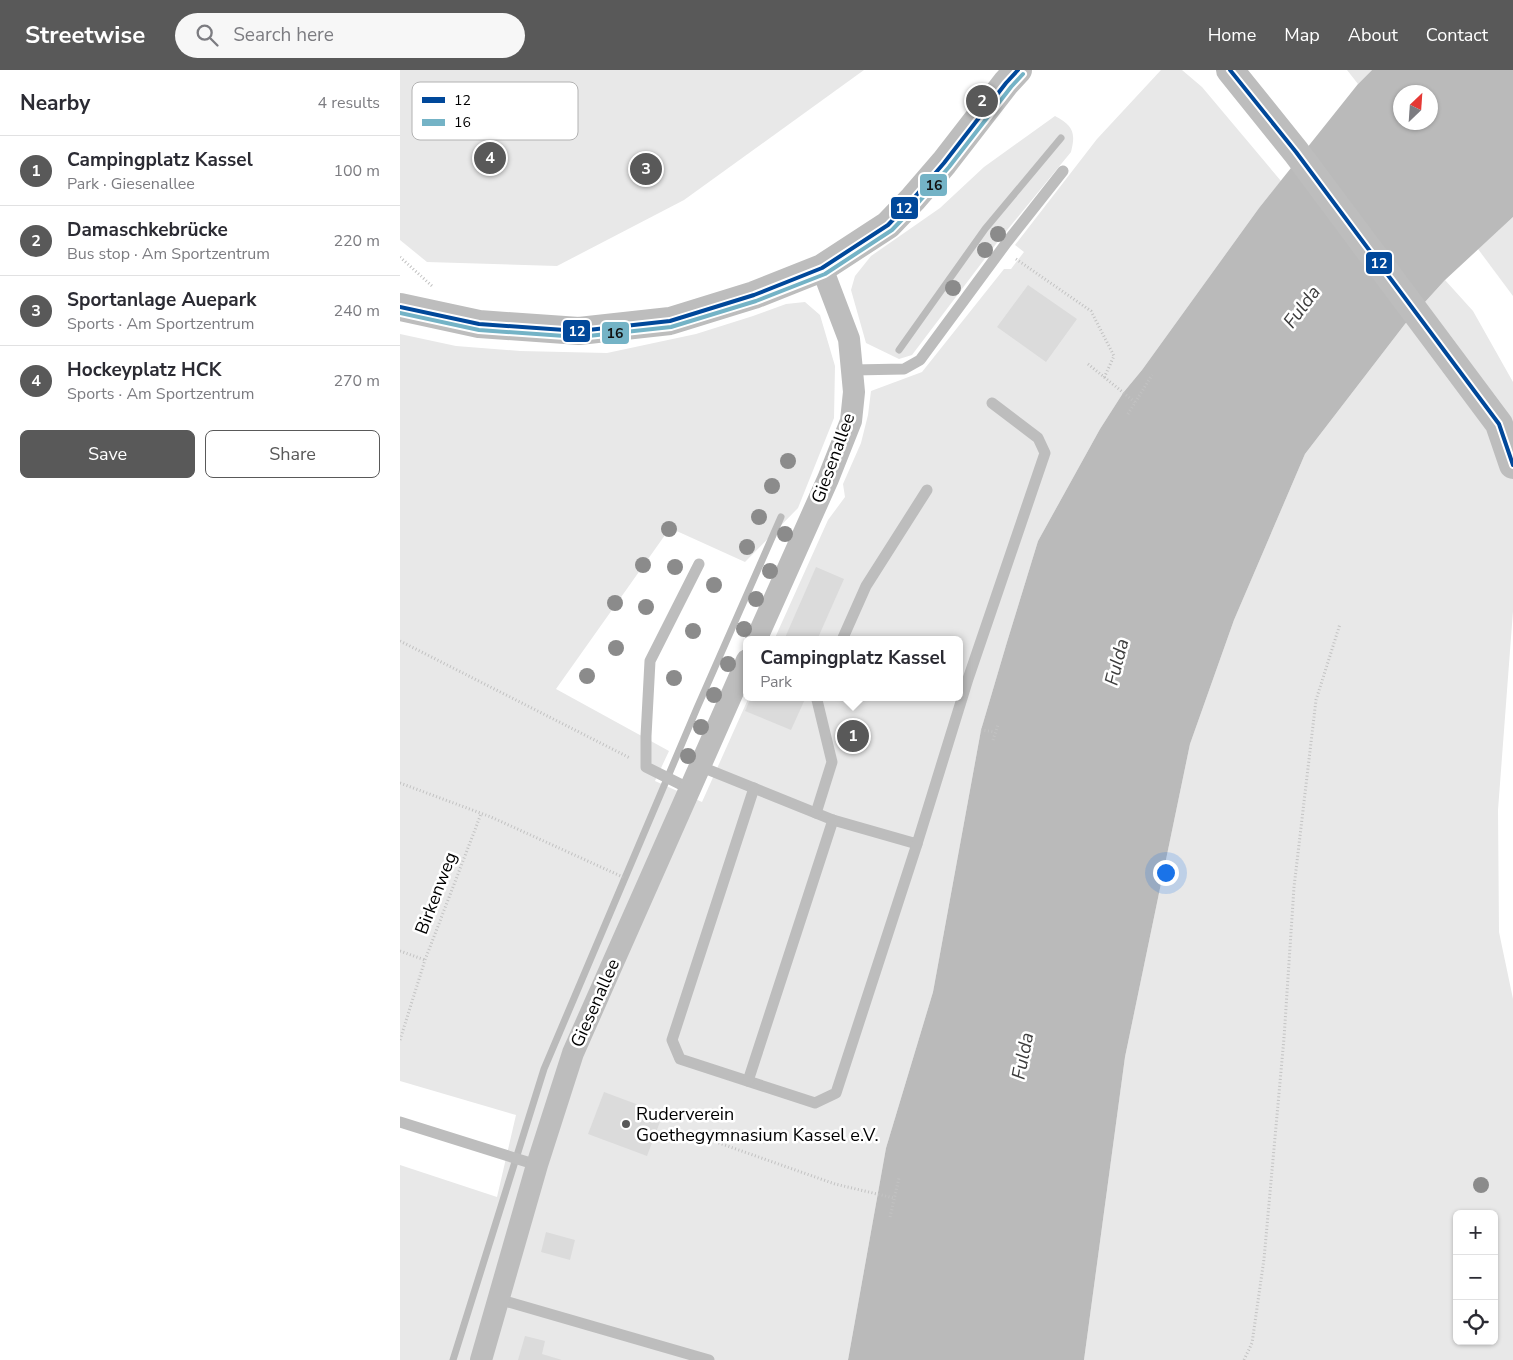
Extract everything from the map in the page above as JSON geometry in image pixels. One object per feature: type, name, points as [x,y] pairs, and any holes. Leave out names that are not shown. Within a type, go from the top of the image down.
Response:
[{"type":"street","points":[[400,307],[478,324],[579,331],[670,321],[754,295],[822,268],[888,224],[913,199],[944,163],[1018,70]]},
{"type":"street","points":[[1230,70],[1296,152],[1499,424],[1513,465]]},
{"type":"street","name":"Giesenallee","points":[[758,636],[828,479],[850,421],[854,392],[849,339],[822,268]]},
{"type":"street","name":"Giesenallee","points":[[480,1360],[498,1299],[530,1163],[683,785],[699,766],[743,669]]},
{"type":"lane","points":[[853,370],[904,369],[920,360],[1002,248],[1064,171]]},
{"type":"lane","points":[[963,695],[1045,452],[1038,438],[992,403]]},
{"type":"lane","points":[[844,636],[866,586],[927,490]]},
{"type":"lane","points":[[683,785],[646,767],[650,661],[699,564]]},
{"type":"lane","points":[[816,813],[832,762],[817,701]]},
{"type":"lane","points":[[754,788],[672,1040],[680,1059],[815,1103],[836,1093],[961,701]]},
{"type":"lane","points":[[699,766],[833,820],[917,844]]},
{"type":"lane","points":[[748,1081],[833,820]]},
{"type":"lane","points":[[400,1122],[530,1163]]},
{"type":"lane","points":[[498,1299],[709,1360]]},
{"type":"path","points":[[1002,248],[1091,311],[1114,356],[1104,378]]},
{"type":"path","points":[[400,257],[436,290]]},
{"type":"path","points":[[1088,364],[1136,403]]},
{"type":"path","points":[[1128,414],[1152,375]]},
{"type":"path","points":[[1244,1360],[1252,1343],[1264,1259],[1283,1048],[1294,887],[1316,700],[1340,624]]},
{"type":"path","points":[[400,641],[646,767]]},
{"type":"path","points":[[993,740],[998,725]]},
{"type":"path","points":[[981,730],[996,732]]},
{"type":"path","points":[[400,783],[491,817],[619,876]]},
{"type":"path","name":"Birkenweg","points":[[400,1040],[425,960],[481,814]]},
{"type":"path","points":[[400,951],[425,960]]},
{"type":"path","points":[[702,1137],[835,1184],[894,1198]]},
{"type":"path","points":[[890,1217],[899,1178]]},
{"type":"shaded area","points":[[400,70],[864,70],[684,200],[557,266],[427,262],[400,240]]},
{"type":"shaded area","points":[[1161,70],[1182,70],[1202,87],[1281,181],[1259,208],[1142,370],[1123,393],[1100,429],[1038,541],[981,730],[933,992],[886,1148],[848,1360],[400,1360],[400,1165],[497,1197],[516,1115],[400,1081],[400,334],[456,346],[520,351],[607,353],[696,334],[786,304],[805,302],[820,315],[835,366],[834,418],[798,508],[745,562],[670,528],[556,689],[669,751],[655,781],[702,802],[747,701],[963,701],[963,636],[776,636],[828,520],[845,497],[843,484],[861,443],[868,415],[871,391],[922,372],[1004,269],[1011,269],[1024,252],[1015,245],[1097,139]]},
{"type":"shaded area","points":[[1347,70],[1372,70],[1358,84]]},
{"type":"shaded area","points":[[1055,116],[1066,123],[1072,130],[1071,152],[999,240],[912,355],[899,359],[866,343],[851,290],[855,276],[871,256],[940,208],[984,167]]},
{"type":"shaded area","points":[[1513,217],[1513,296],[1478,249]]},
{"type":"shaded area","points":[[1445,280],[1473,311],[1513,382],[1513,611],[1498,810],[1499,932],[1513,999],[1513,1360],[1084,1360],[1125,1057],[1190,744],[1234,620],[1305,454],[1405,324]]},
{"type":"water","name":"Fulda","points":[[1372,70],[1513,70],[1513,217],[1445,280],[1405,324],[1305,454],[1234,620],[1190,744],[1125,1057],[1084,1360],[848,1360],[886,1148],[933,992],[981,730],[1038,541],[1100,429],[1123,393],[1142,370],[1259,208],[1358,84]]},
{"type":"building","points":[[1028,285],[1077,319],[1046,362],[997,327]]},
{"type":"building","points":[[816,567],[844,579],[819,636],[786,636]]},
{"type":"building","points":[[749,701],[804,701],[791,730],[745,711]]},
{"type":"building","name":"Ruderverein Goethegymnasium Kassel e.V.","points":[[604,1092],[663,1114],[647,1156],[588,1134]]},
{"type":"building","points":[[546,1232],[575,1240],[570,1260],[541,1252]]},
{"type":"building","points":[[525,1336],[545,1341],[542,1354],[562,1360],[518,1360]]},
{"type":"waterway","points":[[899,350],[985,229],[1061,138]]},
{"type":"waterway","points":[[453,1360],[544,1069],[697,708],[781,517]]},
{"type":"transit line","name":"12","points":[[400,307],[479,324],[579,331],[670,321],[754,295],[822,268],[888,225],[944,163],[1018,70]]},
{"type":"transit line","name":"12","points":[[1230,70],[1296,152],[1499,424],[1513,465]]},
{"type":"transit line","name":"16","points":[[400,313],[479,330],[579,337],[671,327],[756,301],[825,274],[892,230],[949,167],[1023,74]]},
{"type":"place","name":"Damaschkebrücke","points":[[982,101]]},
{"type":"place","name":"Hockeyplatz HCK","points":[[490,158]]},
{"type":"place","name":"Sportanlage Auepark","points":[[646,169]]},
{"type":"place","name":"Campingplatz Kassel","points":[[853,736]]},
{"type":"place","name":"Ruderverein Goethegymnasium Kassel e.V.","points":[[626,1124]]}]
